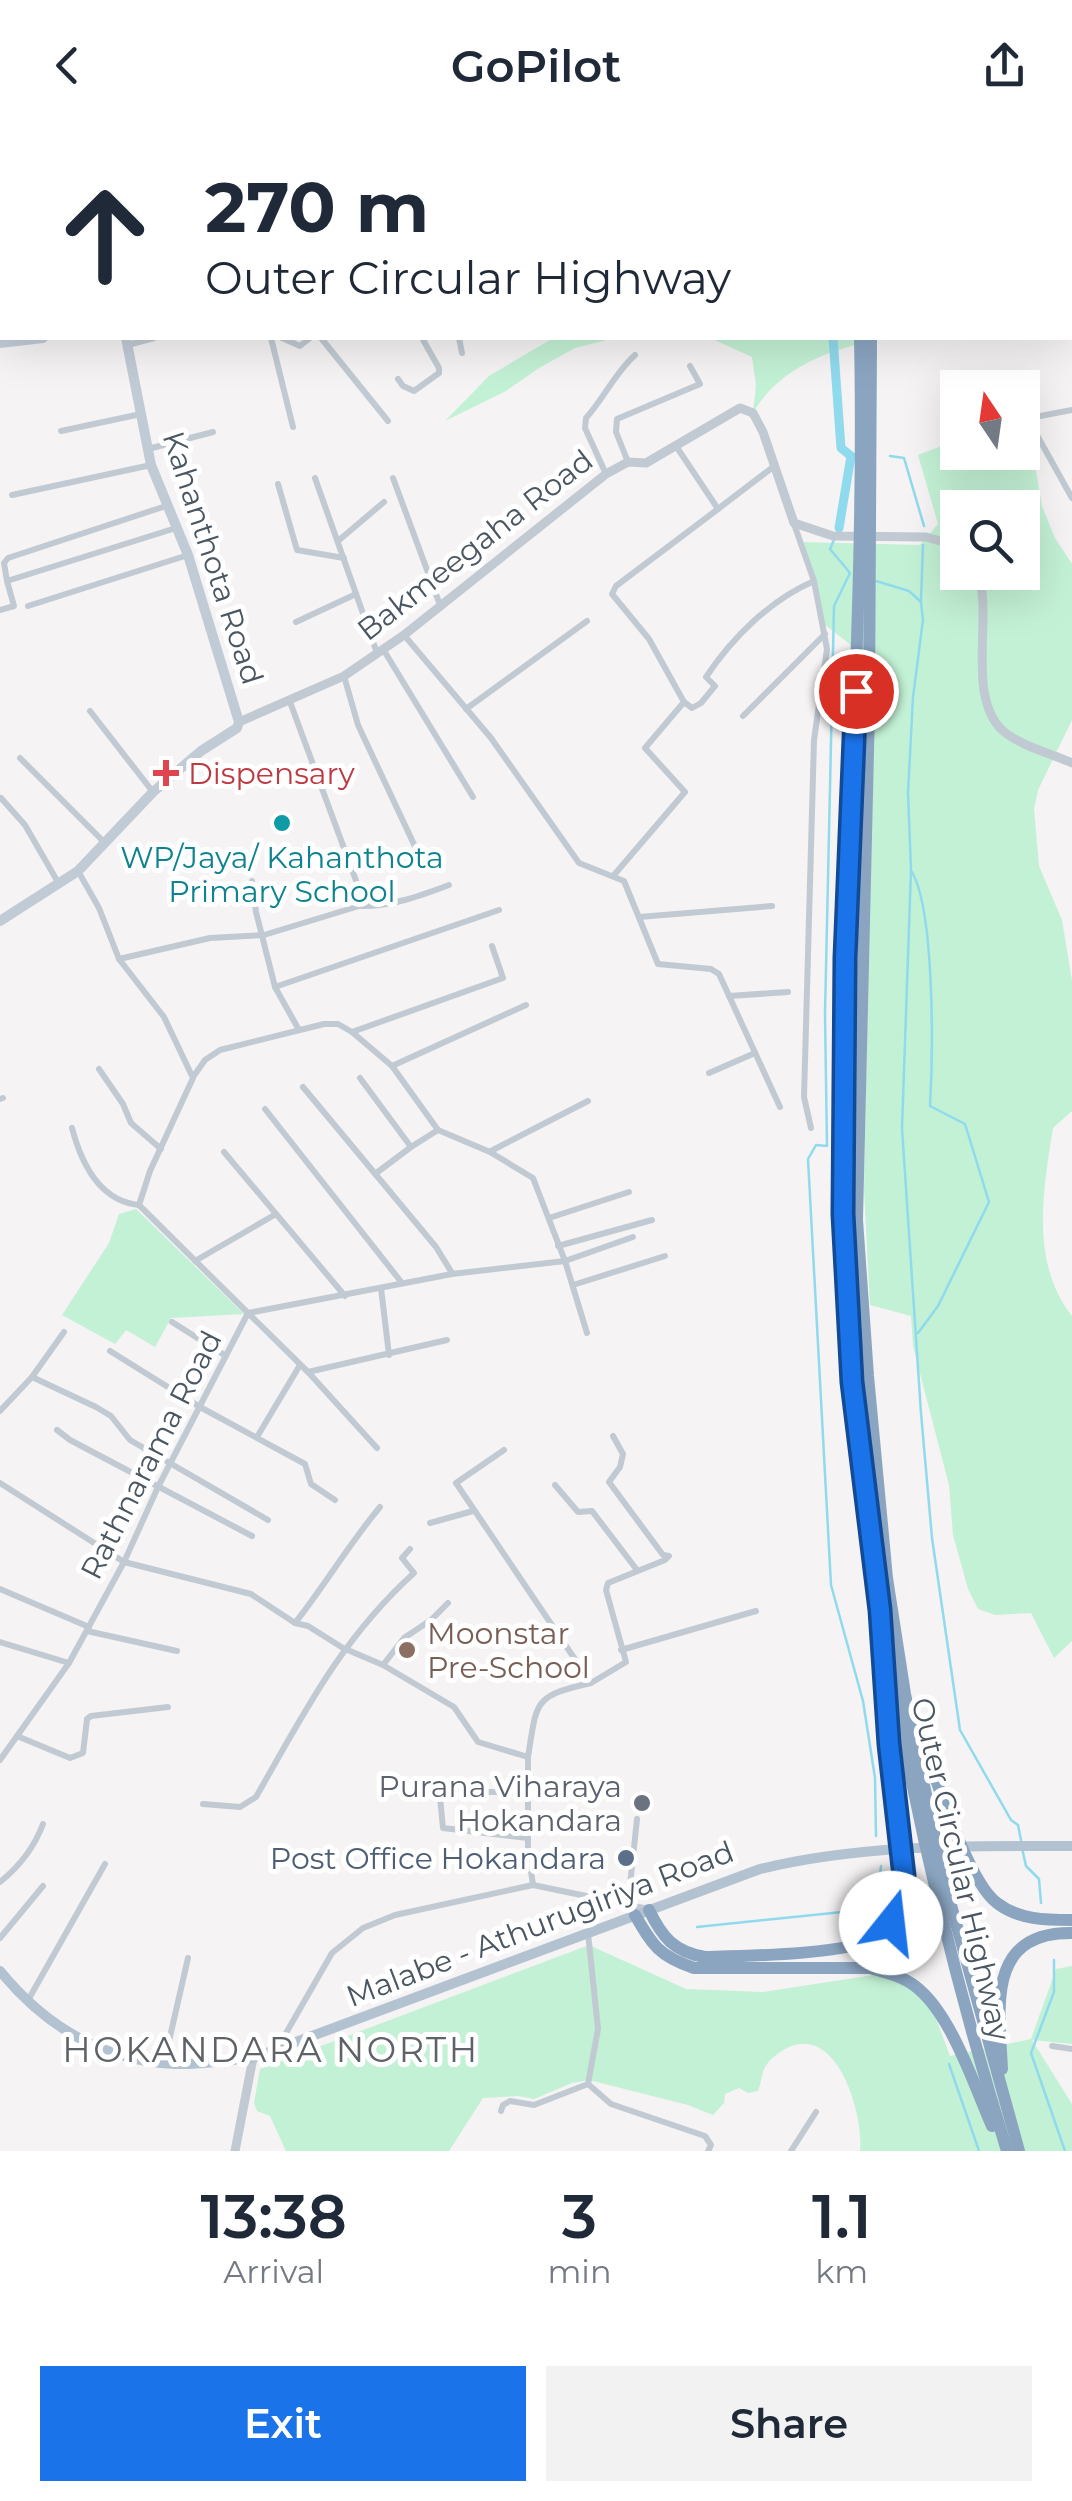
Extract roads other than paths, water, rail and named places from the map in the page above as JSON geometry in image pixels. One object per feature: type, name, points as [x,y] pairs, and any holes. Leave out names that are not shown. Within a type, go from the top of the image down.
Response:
[{"type":"highway","name":"Outer Circular Highway","points":[[860,340],[864,615],[845,958],[843,1214],[852,1382],[880,1610],[904,1756],[932,1880],[1005,2151]]},
{"type":"highway","name":"Outer Circular Highway","points":[[870,340],[857,1220],[888,1578],[905,1694],[943,1876],[1020,2151]]},
{"type":"highway","points":[[649,1910],[665,1940],[690,1955],[705,1957],[862,1944],[891,1923],[903,1896],[904,1876],[889,1744],[880,1610]]},
{"type":"highway","points":[[905,1694],[970,1862],[988,1894],[1021,1916],[1072,1920]]},
{"type":"highway","points":[[631,1910],[654,1948],[670,1960],[694,1968],[870,1968],[915,1986],[934,2006],[951,2035],[1005,2151]]},
{"type":"highway","points":[[1003,2090],[999,2014],[1003,1973],[1015,1952],[1034,1938],[1056,1932],[1072,1933]]},
{"type":"main road","points":[[0,344],[29,340]]},
{"type":"main road","name":"Kahanthota Road","points":[[0,921],[78,870],[153,792],[240,722],[188,556],[151,465],[127,341]]},
{"type":"main road","name":"Malabe - Athurugiriya Road","points":[[0,1971],[26,2002],[74,2038],[136,2059],[164,2063],[253,2058],[588,1932],[631,1910],[649,1910],[760,1869],[828,1854],[905,1846],[1072,1846]]},
{"type":"street","points":[[271,340],[293,427]]},
{"type":"street","points":[[323,340],[388,420]]},
{"type":"street","points":[[398,379],[414,390],[439,373],[440,368],[423,340]]},
{"type":"street","points":[[459,340],[462,353]]},
{"type":"street","points":[[606,474],[586,428],[586,418],[635,355]]},
{"type":"street","points":[[628,462],[616,432],[617,419],[700,384],[690,366]]},
{"type":"street","name":"Bakmeegaha Road","points":[[240,722],[344,676],[404,635],[606,474],[628,462],[646,463],[740,408],[753,413],[763,432],[794,523]]},
{"type":"street","points":[[1072,410],[1036,416],[1034,428],[1072,498]]},
{"type":"street","points":[[61,430],[141,414]]},
{"type":"street","points":[[148,450],[213,432]]},
{"type":"street","points":[[676,446],[718,510]]},
{"type":"street","points":[[12,495],[151,465]]},
{"type":"street","points":[[773,467],[616,586],[612,594],[650,639],[684,702],[692,708],[715,686],[706,677],[762,613],[814,582]]},
{"type":"street","points":[[316,478],[380,651],[472,797]]},
{"type":"street","points":[[392,478],[440,605]]},
{"type":"street","points":[[278,484],[297,550],[344,558]]},
{"type":"street","points":[[338,541],[384,502]]},
{"type":"street","points":[[0,610],[14,606],[4,563],[8,558],[168,505]]},
{"type":"street","points":[[794,523],[833,536],[940,542]]},
{"type":"street","points":[[794,523],[814,582],[827,649],[814,740],[804,1097],[811,1128]]},
{"type":"street","points":[[7,582],[176,528]]},
{"type":"street","points":[[28,606],[188,556]]},
{"type":"street","points":[[983,590],[984,691],[1000,728],[1072,763]]},
{"type":"street","points":[[296,622],[356,594]]},
{"type":"street","points":[[466,709],[586,621]]},
{"type":"street","points":[[744,716],[826,634]]},
{"type":"street","points":[[404,635],[491,738],[579,863],[624,881],[658,964],[712,969],[719,974],[780,1107]]},
{"type":"street","points":[[344,676],[358,725],[419,856]]},
{"type":"street","points":[[290,702],[358,886]]},
{"type":"street","points":[[614,875],[685,792],[644,748],[684,702]]},
{"type":"street","points":[[90,711],[153,792]]},
{"type":"street","points":[[20,758],[105,844]]},
{"type":"street","points":[[1,798],[25,826],[60,884]]},
{"type":"street","points":[[78,870],[99,908],[119,959],[164,1017],[193,1078]]},
{"type":"street","points":[[252,881],[276,988],[299,1030]]},
{"type":"street","points":[[119,959],[210,938],[264,935],[359,906],[420,896],[449,886]]},
{"type":"street","points":[[638,917],[772,906]]},
{"type":"street","points":[[276,988],[498,910]]},
{"type":"street","points":[[352,1032],[502,978],[492,946]]},
{"type":"street","points":[[729,996],[788,992]]},
{"type":"street","points":[[392,1066],[526,1005]]},
{"type":"street","points":[[139,1205],[193,1078],[206,1060],[220,1050],[338,1024],[392,1066],[438,1130],[490,1152],[533,1178],[566,1260],[587,1333]]},
{"type":"street","points":[[709,1073],[755,1053]]},
{"type":"street","points":[[99,1069],[131,1123],[161,1149]]},
{"type":"street","points":[[360,1078],[410,1147]]},
{"type":"street","points":[[303,1087],[436,1247],[452,1274]]},
{"type":"street","points":[[490,1152],[588,1101]]},
{"type":"street","points":[[265,1109],[402,1284]]},
{"type":"street","name":"Rathnarama Road","points":[[0,1760],[69,1663],[88,1629],[248,1313],[139,1205],[112,1196],[92,1176],[72,1128]]},
{"type":"street","points":[[375,1174],[438,1130]]},
{"type":"street","points":[[224,1152],[346,1296]]},
{"type":"street","points":[[549,1218],[629,1192]]},
{"type":"street","points":[[195,1261],[276,1214]]},
{"type":"street","points":[[558,1246],[652,1220]]},
{"type":"street","points":[[248,1313],[452,1274],[566,1260],[633,1237]]},
{"type":"street","points":[[573,1286],[665,1256]]},
{"type":"street","points":[[381,1288],[389,1354]]},
{"type":"street","points":[[248,1313],[377,1448]]},
{"type":"street","points":[[172,1322],[226,1356]]},
{"type":"street","points":[[0,1410],[32,1377],[64,1332]]},
{"type":"street","points":[[308,1372],[447,1340]]},
{"type":"street","points":[[110,1351],[306,1464],[312,1484],[335,1500]]},
{"type":"street","points":[[257,1438],[300,1365]]},
{"type":"street","points":[[32,1377],[111,1416],[130,1440],[268,1520]]},
{"type":"street","points":[[57,1430],[252,1536]]},
{"type":"street","points":[[533,1885],[528,1838],[528,1757],[537,1709],[549,1694],[590,1683],[626,1662],[608,1583],[670,1556],[664,1554],[609,1482],[620,1467],[623,1454],[612,1436]]},
{"type":"street","points":[[504,1450],[456,1483],[590,1683]]},
{"type":"street","points":[[0,1483],[124,1562],[251,1594],[295,1623],[382,1665],[454,1707],[478,1742],[528,1757]]},
{"type":"street","points":[[556,1485],[578,1512],[592,1510],[637,1571]]},
{"type":"street","points":[[295,1623],[380,1507]]},
{"type":"street","points":[[430,1523],[473,1511]]},
{"type":"street","points":[[204,1804],[240,1808],[256,1796],[344,1648],[379,1604],[414,1573],[402,1558],[410,1549]]},
{"type":"street","points":[[0,1589],[88,1629],[177,1651]]},
{"type":"street","points":[[382,1665],[404,1638],[448,1603]]},
{"type":"street","points":[[622,1650],[756,1611]]},
{"type":"street","points":[[0,1642],[69,1663]]},
{"type":"street","points":[[17,1736],[70,1758],[83,1754],[90,1716],[168,1707]]},
{"type":"street","points":[[528,1792],[443,1788],[443,1828],[528,1838]]},
{"type":"street","points":[[277,2048],[332,1953],[364,1928],[395,1915],[533,1885],[631,1910],[636,1818]]},
{"type":"street","points":[[0,1882],[36,1844],[43,1824]]},
{"type":"street","points":[[26,2002],[105,1864]]},
{"type":"street","points":[[0,1938],[43,1886]]},
{"type":"street","points":[[588,1932],[598,2030],[588,2084]]},
{"type":"street","points":[[164,2063],[188,1958]]},
{"type":"street","points":[[1052,2046],[1072,2049]]},
{"type":"street","points":[[235,2151],[253,2058]]},
{"type":"street","points":[[501,2111],[510,2101],[534,2105],[588,2084]]},
{"type":"street","points":[[588,2084],[611,2104],[705,2136],[711,2146],[708,2151]]},
{"type":"street","points":[[791,2151],[816,2112]]},
{"type":"waterway","points":[[833,340],[841,448],[851,456],[839,528]]},
{"type":"waterway","points":[[890,456],[904,458],[924,526]]},
{"type":"waterway","points":[[834,540],[830,549],[850,573],[834,606],[825,1014],[827,1146],[816,1145],[808,1159],[831,1585],[863,1701],[875,1778],[876,1836]]},
{"type":"waterway","points":[[921,600],[923,545]]},
{"type":"waterway","points":[[876,581],[909,591],[921,602],[923,620],[913,697],[908,793],[911,870],[902,1128],[932,1538],[960,1730],[1011,1820],[1018,1825],[1021,1840]]},
{"type":"waterway","points":[[912,872],[920,891],[929,950],[930,1106],[965,1124],[989,1202],[938,1306],[918,1333]]},
{"type":"waterway","points":[[1022,1848],[1026,1866],[1039,1879],[1041,1903]]},
{"type":"waterway","points":[[697,1927],[862,1910],[875,1896],[881,1866]]},
{"type":"waterway","points":[[1054,1960],[1054,1992],[1031,2053],[1065,2151]]},
{"type":"waterway","points":[[949,2064],[979,2151]]},
{"type":"place","name":"Dispensary","points":[[166,773]]},
{"type":"place","name":"WP/Jaya/ Kahanthota Primary School","points":[[282,823]]},
{"type":"place","name":"Moonstar Pre-School","points":[[407,1650]]},
{"type":"place","name":"Purana Viharaya Hokandara","points":[[642,1803]]},
{"type":"place","name":"Post Office Hokandara","points":[[626,1858]]},
{"type":"district","name":"HOKANDARA NORTH","points":[[271,2049]]}]
